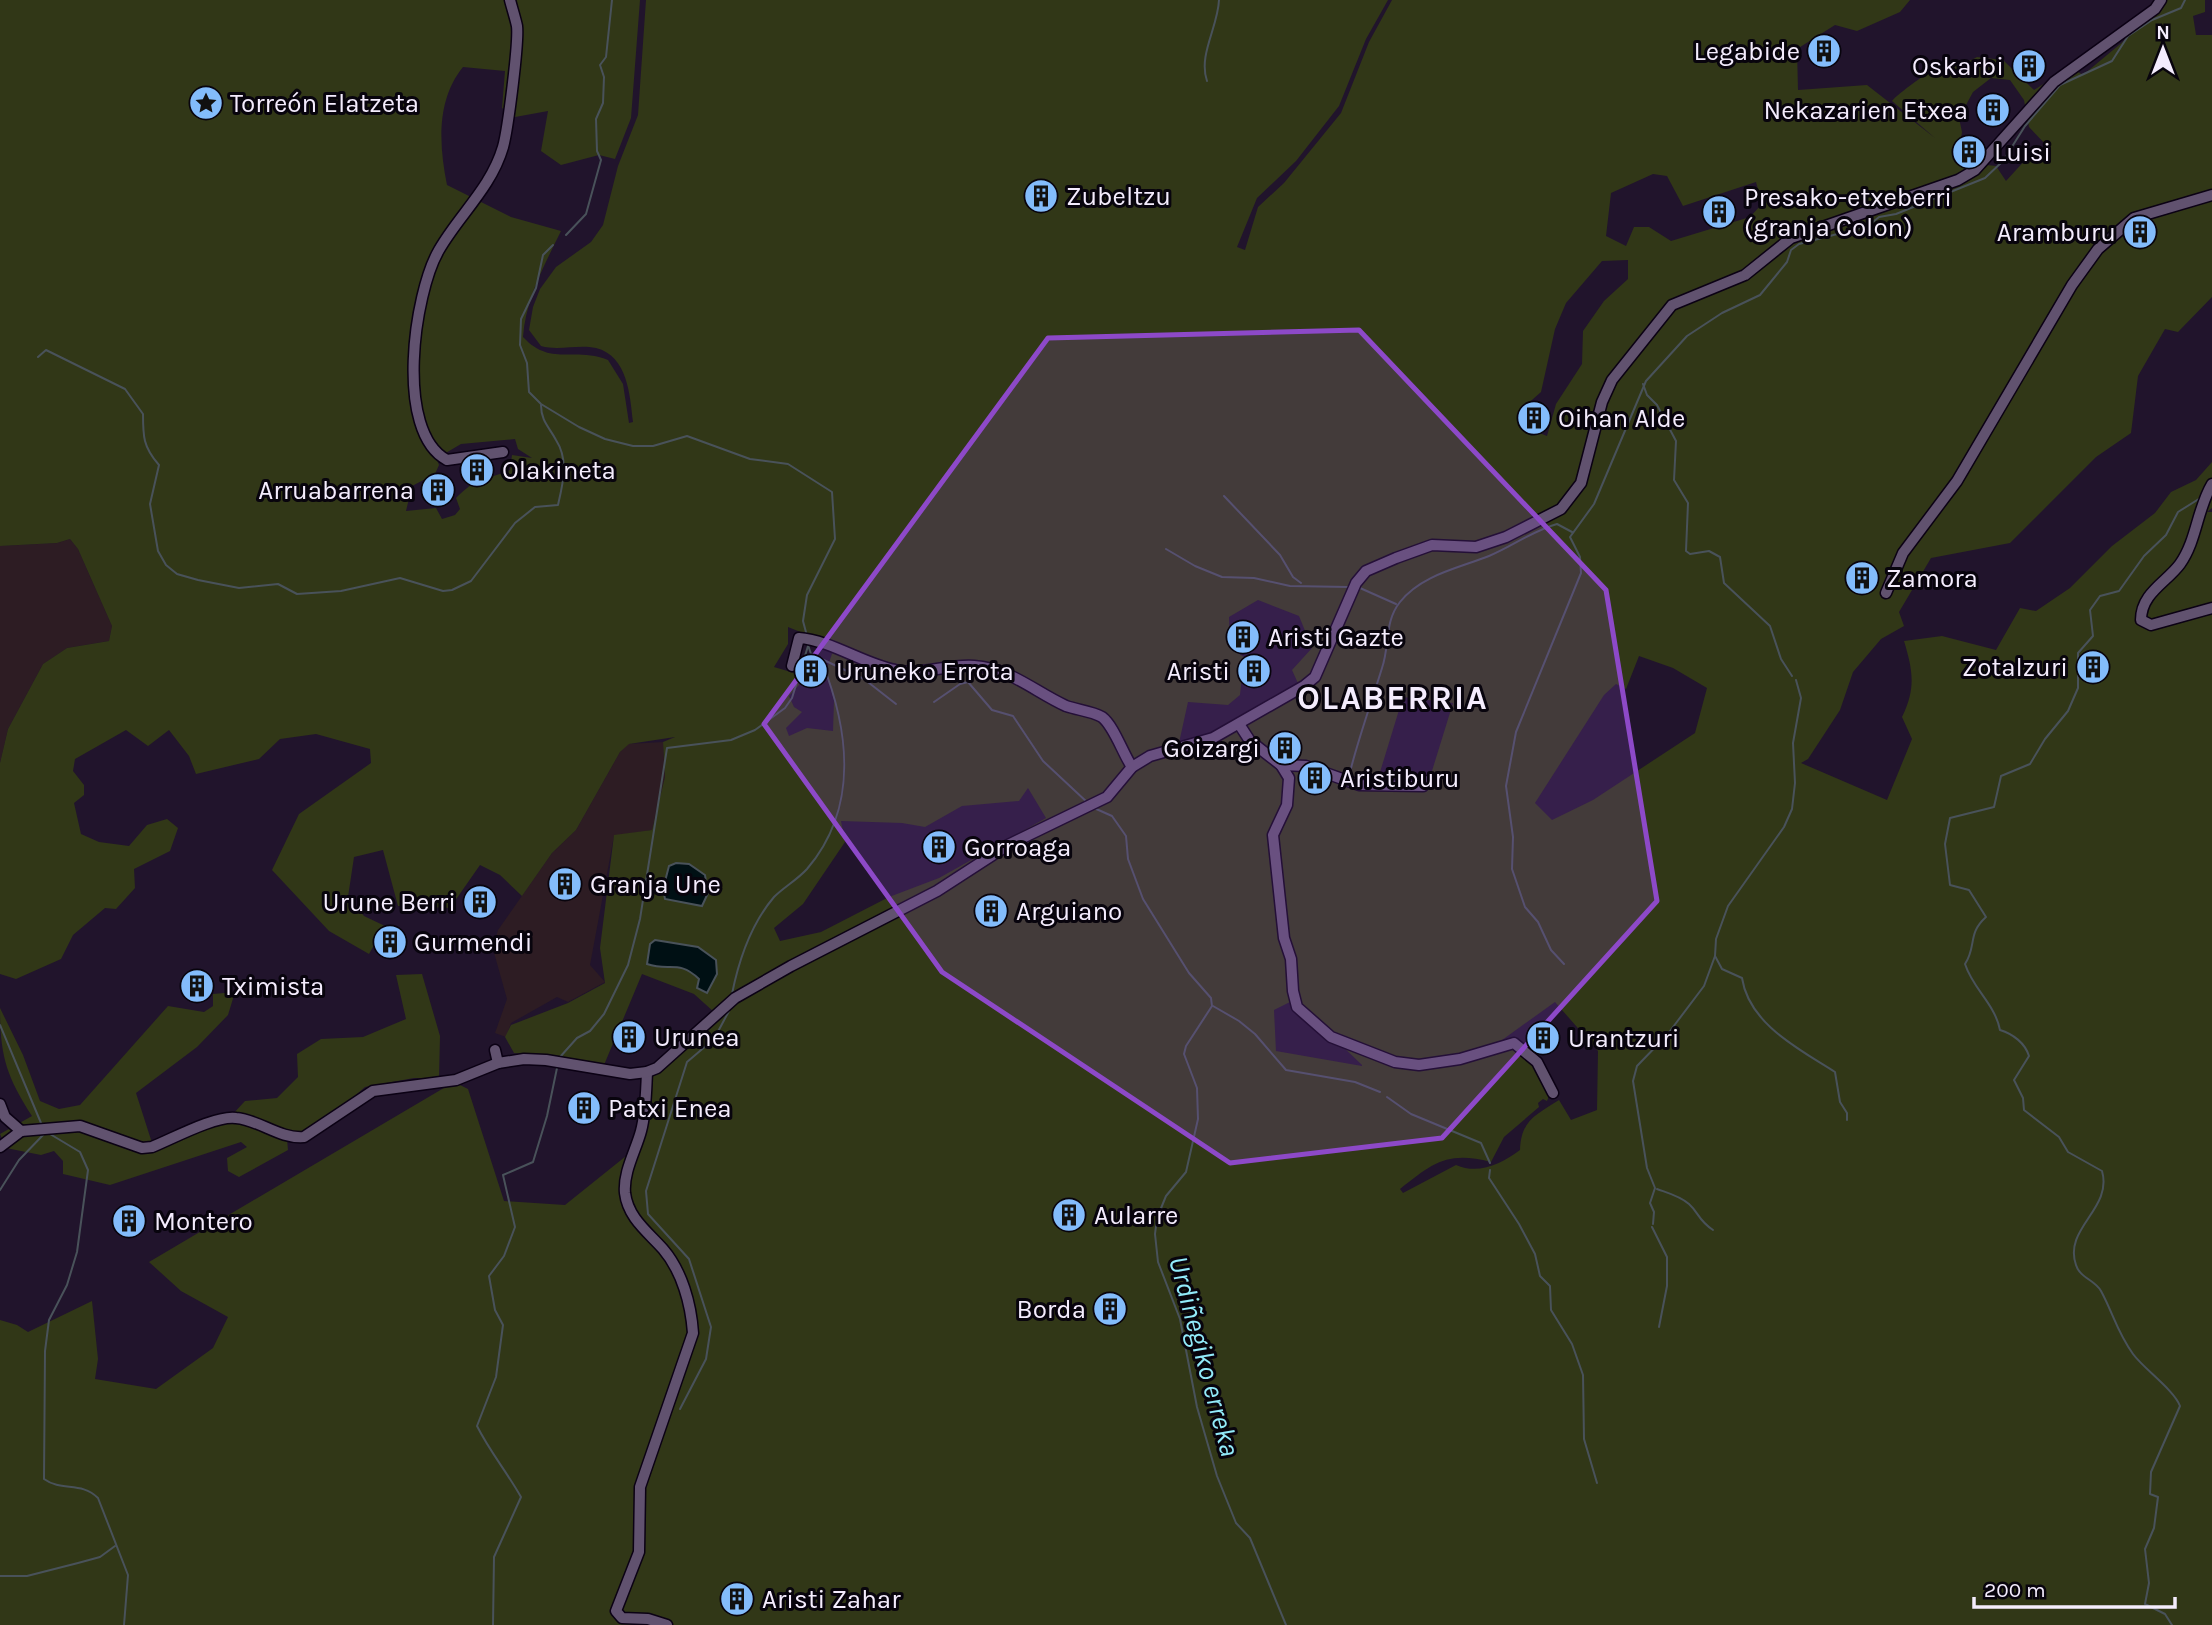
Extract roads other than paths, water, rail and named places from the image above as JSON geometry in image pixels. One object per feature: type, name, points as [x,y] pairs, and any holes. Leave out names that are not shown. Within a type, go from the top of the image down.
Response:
[{"type":"street","points":[[503,452],[447,460],[441,457],[428,438],[416,407],[414,359],[419,303],[438,251],[486,186],[502,147],[517,28],[510,0]]},
{"type":"street","points":[[0,1147],[21,1131],[80,1126],[142,1147],[236,1118],[292,1138],[304,1137],[373,1091],[456,1080],[498,1063],[524,1059],[630,1074],[657,1068],[735,998],[937,891],[1008,845],[1107,797],[1132,767],[1150,756],[1213,738],[1315,677],[1356,583],[1366,571],[1432,545],[1476,547],[1506,537],[1561,509],[1581,483],[1602,402],[1612,380],[1672,305],[1745,275],[1791,238],[1958,180],[1975,170],[2054,82],[2155,9],[2161,0]]},
{"type":"street","points":[[1886,593],[1903,553],[1956,481],[2072,285],[2098,249],[2134,218],[2212,195]]},
{"type":"street","points":[[2208,492],[2188,553],[2151,595],[2141,620],[2151,625],[2212,608]]},
{"type":"street","points":[[792,666],[799,638],[915,674],[962,666],[984,667],[1027,682],[1061,703],[1102,718],[1112,730],[1119,749],[1132,767]]},
{"type":"street","points":[[1239,724],[1250,741],[1281,765],[1289,778],[1290,792],[1273,835],[1284,938],[1291,959],[1297,1007],[1331,1038],[1395,1062],[1419,1065],[1460,1059],[1514,1042],[1537,1062],[1553,1093]]},
{"type":"street","points":[[1281,765],[1306,766],[1359,785],[1423,786],[1425,781]]},
{"type":"street","points":[[495,1050],[498,1063]]},
{"type":"street","points":[[647,1072],[645,1111],[625,1191],[629,1208],[641,1227],[664,1250],[677,1270],[692,1310],[693,1333],[640,1487],[639,1552],[616,1611],[622,1618],[649,1619],[667,1625]]},
{"type":"street","points":[[0,1104],[5,1117],[21,1131]]},
{"type":"waterway","points":[[566,235],[586,214],[601,160],[597,151],[596,119],[603,103],[604,77],[600,65],[606,57],[612,0]]},
{"type":"waterway","points":[[1207,81],[1205,61],[1219,0]]},
{"type":"waterway","points":[[1564,964],[1551,950],[1538,922],[1525,907],[1512,869],[1513,837],[1506,786],[1516,732],[1581,573],[1580,557],[1570,537],[1594,504],[1646,381],[1687,336],[1722,313],[1760,295],[1787,262],[1791,250],[1799,244],[1868,226],[1879,217],[1896,214],[1985,178],[2003,161],[2025,126],[2060,85],[2112,61],[2128,36],[2152,20],[2181,8],[2185,0]]},
{"type":"waterway","points":[[553,245],[543,255],[536,288],[521,319],[520,345],[527,363],[529,392],[541,404],[605,439],[633,446],[653,446],[687,436],[750,459],[788,464],[832,492],[835,539],[807,595],[803,621],[807,636]]},
{"type":"waterway","points":[[38,357],[46,350],[125,389],[143,414],[145,441],[159,465],[150,504],[158,551],[166,565],[177,574],[198,580],[239,588],[278,584],[297,594],[341,591],[400,578],[443,591],[471,581],[515,523],[535,507],[558,505],[564,464],[560,448],[544,420],[541,405]]},
{"type":"waterway","points":[[1643,384],[1676,441],[1674,480],[1688,503],[1686,551],[1690,554],[1709,551],[1720,557],[1724,583],[1770,626],[1781,659],[1792,676]]},
{"type":"waterway","points":[[1224,496],[1280,555],[1293,577],[1301,583]]},
{"type":"waterway","points":[[2172,1625],[2165,1614],[2145,1604],[2149,1583],[2145,1549],[2154,1528],[2158,1497],[2150,1494],[2151,1472],[2180,1406],[2172,1393],[2133,1354],[2101,1291],[2076,1265],[2076,1240],[2101,1197],[2104,1184],[2102,1171],[2068,1152],[2059,1137],[2024,1110],[2023,1098],[2014,1080],[2029,1056],[2018,1040],[2000,1030],[1994,1012],[1965,964],[1976,929],[1986,917],[1969,890],[1950,885],[1945,844],[1950,818],[1994,807],[2001,776],[2030,764],[2045,739],[2068,711],[2078,688],[2078,653],[2093,636],[2090,610],[2100,596],[2119,591],[2144,556],[2166,535],[2178,512],[2202,497]]},
{"type":"waterway","points":[[1349,776],[1384,659],[1389,626],[1400,602],[1429,579],[1489,556],[1548,527],[1557,524],[1572,532]]},
{"type":"waterway","points":[[1166,549],[1195,566],[1222,577],[1254,578],[1290,586],[1349,587]]},
{"type":"waterway","points":[[1360,588],[1396,604]]},
{"type":"waterway","name":"Urdiñegiko erreka","points":[[808,645],[811,654],[864,679],[896,704]]},
{"type":"waterway","points":[[560,1057],[577,1038],[590,1031],[604,1014],[628,965],[640,919],[667,748],[731,740],[755,730],[785,708],[792,698],[808,646]]},
{"type":"waterway","points":[[732,994],[752,930],[774,897],[807,869],[824,845],[842,795],[843,741],[838,714],[822,662]]},
{"type":"waterway","points":[[1653,1224],[1654,1212],[1650,1203],[1655,1188],[1647,1168],[1633,1081],[1637,1066],[1667,1035],[1704,986],[1728,906],[1784,827],[1792,809],[1795,783],[1793,743],[1801,698],[1796,680]]},
{"type":"waterway","name":"Urdiñegiko erreka","points":[[934,702],[960,684],[968,682],[992,710],[1013,716],[1043,761],[1088,803]]},
{"type":"waterway","name":"Urdiñegiko erreka","points":[[1094,808],[1112,816],[1126,836],[1128,859],[1143,899],[1189,973],[1211,998],[1212,1006],[1186,1046],[1184,1054],[1197,1088],[1198,1119],[1186,1172],[1166,1196],[1157,1218],[1155,1234],[1158,1262],[1180,1319],[1197,1407],[1217,1476],[1236,1523],[1250,1538],[1286,1625]]},
{"type":"waterway","points":[[1715,956],[1722,969],[1742,978],[1754,1009],[1765,1022],[1778,1034],[1835,1072],[1840,1102],[1847,1113],[1847,1120]]},
{"type":"waterway","points":[[1213,1006],[1255,1034],[1286,1070],[1355,1082],[1380,1092]]},
{"type":"waterway","points":[[680,1409],[706,1359],[711,1327],[689,1259],[648,1214],[646,1191],[687,1062],[714,1039],[729,1011]]},
{"type":"waterway","points":[[0,1025],[41,1123]]},
{"type":"waterway","points":[[493,1625],[494,1557],[521,1497],[477,1426],[496,1377],[503,1325],[495,1310],[489,1276],[504,1256],[515,1227],[503,1175],[533,1162],[547,1116],[557,1068]]},
{"type":"waterway","points":[[1387,1097],[1411,1114],[1481,1143],[1490,1163]]},
{"type":"waterway","points":[[0,1190],[19,1160],[45,1133]]},
{"type":"waterway","points":[[50,1134],[80,1152],[88,1170],[77,1252],[67,1285],[49,1320],[45,1351],[44,1479],[58,1485],[85,1490],[98,1498],[128,1575],[124,1625]]},
{"type":"waterway","points":[[1490,1170],[1489,1178],[1535,1254],[1540,1276],[1550,1286],[1551,1310],[1572,1344],[1583,1375],[1584,1439],[1597,1483]]},
{"type":"waterway","points":[[1657,1189],[1685,1201],[1713,1230]]},
{"type":"waterway","points":[[1652,1227],[1667,1257],[1667,1286],[1659,1327]]},
{"type":"waterway","points":[[0,1576],[27,1576],[78,1563],[100,1557],[115,1546]]},
{"type":"place","name":"Legabide","points":[[1824,51]]},
{"type":"place","name":"Oskarbi","points":[[2029,66]]},
{"type":"place","name":"Torreón Elatzeta","points":[[206,103]]},
{"type":"place","name":"Nekazarien Etxea","points":[[1993,110]]},
{"type":"place","name":"Luisi","points":[[1969,152]]},
{"type":"place","name":"Zubeltzu","points":[[1041,196]]},
{"type":"place","name":"Presako-etxeberri (granja Colon)","points":[[1719,212]]},
{"type":"place","name":"Aramburu","points":[[2140,232]]},
{"type":"place","name":"Oihan Alde","points":[[1534,418]]},
{"type":"place","name":"Olakineta","points":[[477,470]]},
{"type":"place","name":"Arruabarrena","points":[[438,490]]},
{"type":"place","name":"Zamora","points":[[1862,578]]},
{"type":"place","name":"Aristi Gazte","points":[[1243,637]]},
{"type":"place","name":"Zotalzuri","points":[[2093,667]]},
{"type":"place","name":"Uruneko Errota","points":[[811,671]]},
{"type":"place","name":"Aristi","points":[[1254,671]]},
{"type":"place","name":"Goizargi","points":[[1285,748]]},
{"type":"place","name":"Aristiburu","points":[[1315,778]]},
{"type":"place","name":"Gorroaga","points":[[939,847]]},
{"type":"place","name":"Granja Une","points":[[565,884]]},
{"type":"place","name":"Urune Berri","points":[[480,902]]},
{"type":"place","name":"Arguiano","points":[[991,911]]},
{"type":"place","name":"Gurmendi","points":[[390,942]]},
{"type":"place","name":"Tximista","points":[[197,986]]},
{"type":"place","name":"Urunea","points":[[629,1037]]},
{"type":"place","name":"Urantzuri","points":[[1543,1038]]},
{"type":"place","name":"Patxi Enea","points":[[584,1108]]},
{"type":"place","name":"Aularre","points":[[1069,1215]]},
{"type":"place","name":"Montero","points":[[129,1221]]},
{"type":"place","name":"Borda","points":[[1110,1309]]},
{"type":"place","name":"Aristi Zahar","points":[[737,1599]]},
{"type":"district","name":"OLABERRIA","points":[[1393,697]]}]
